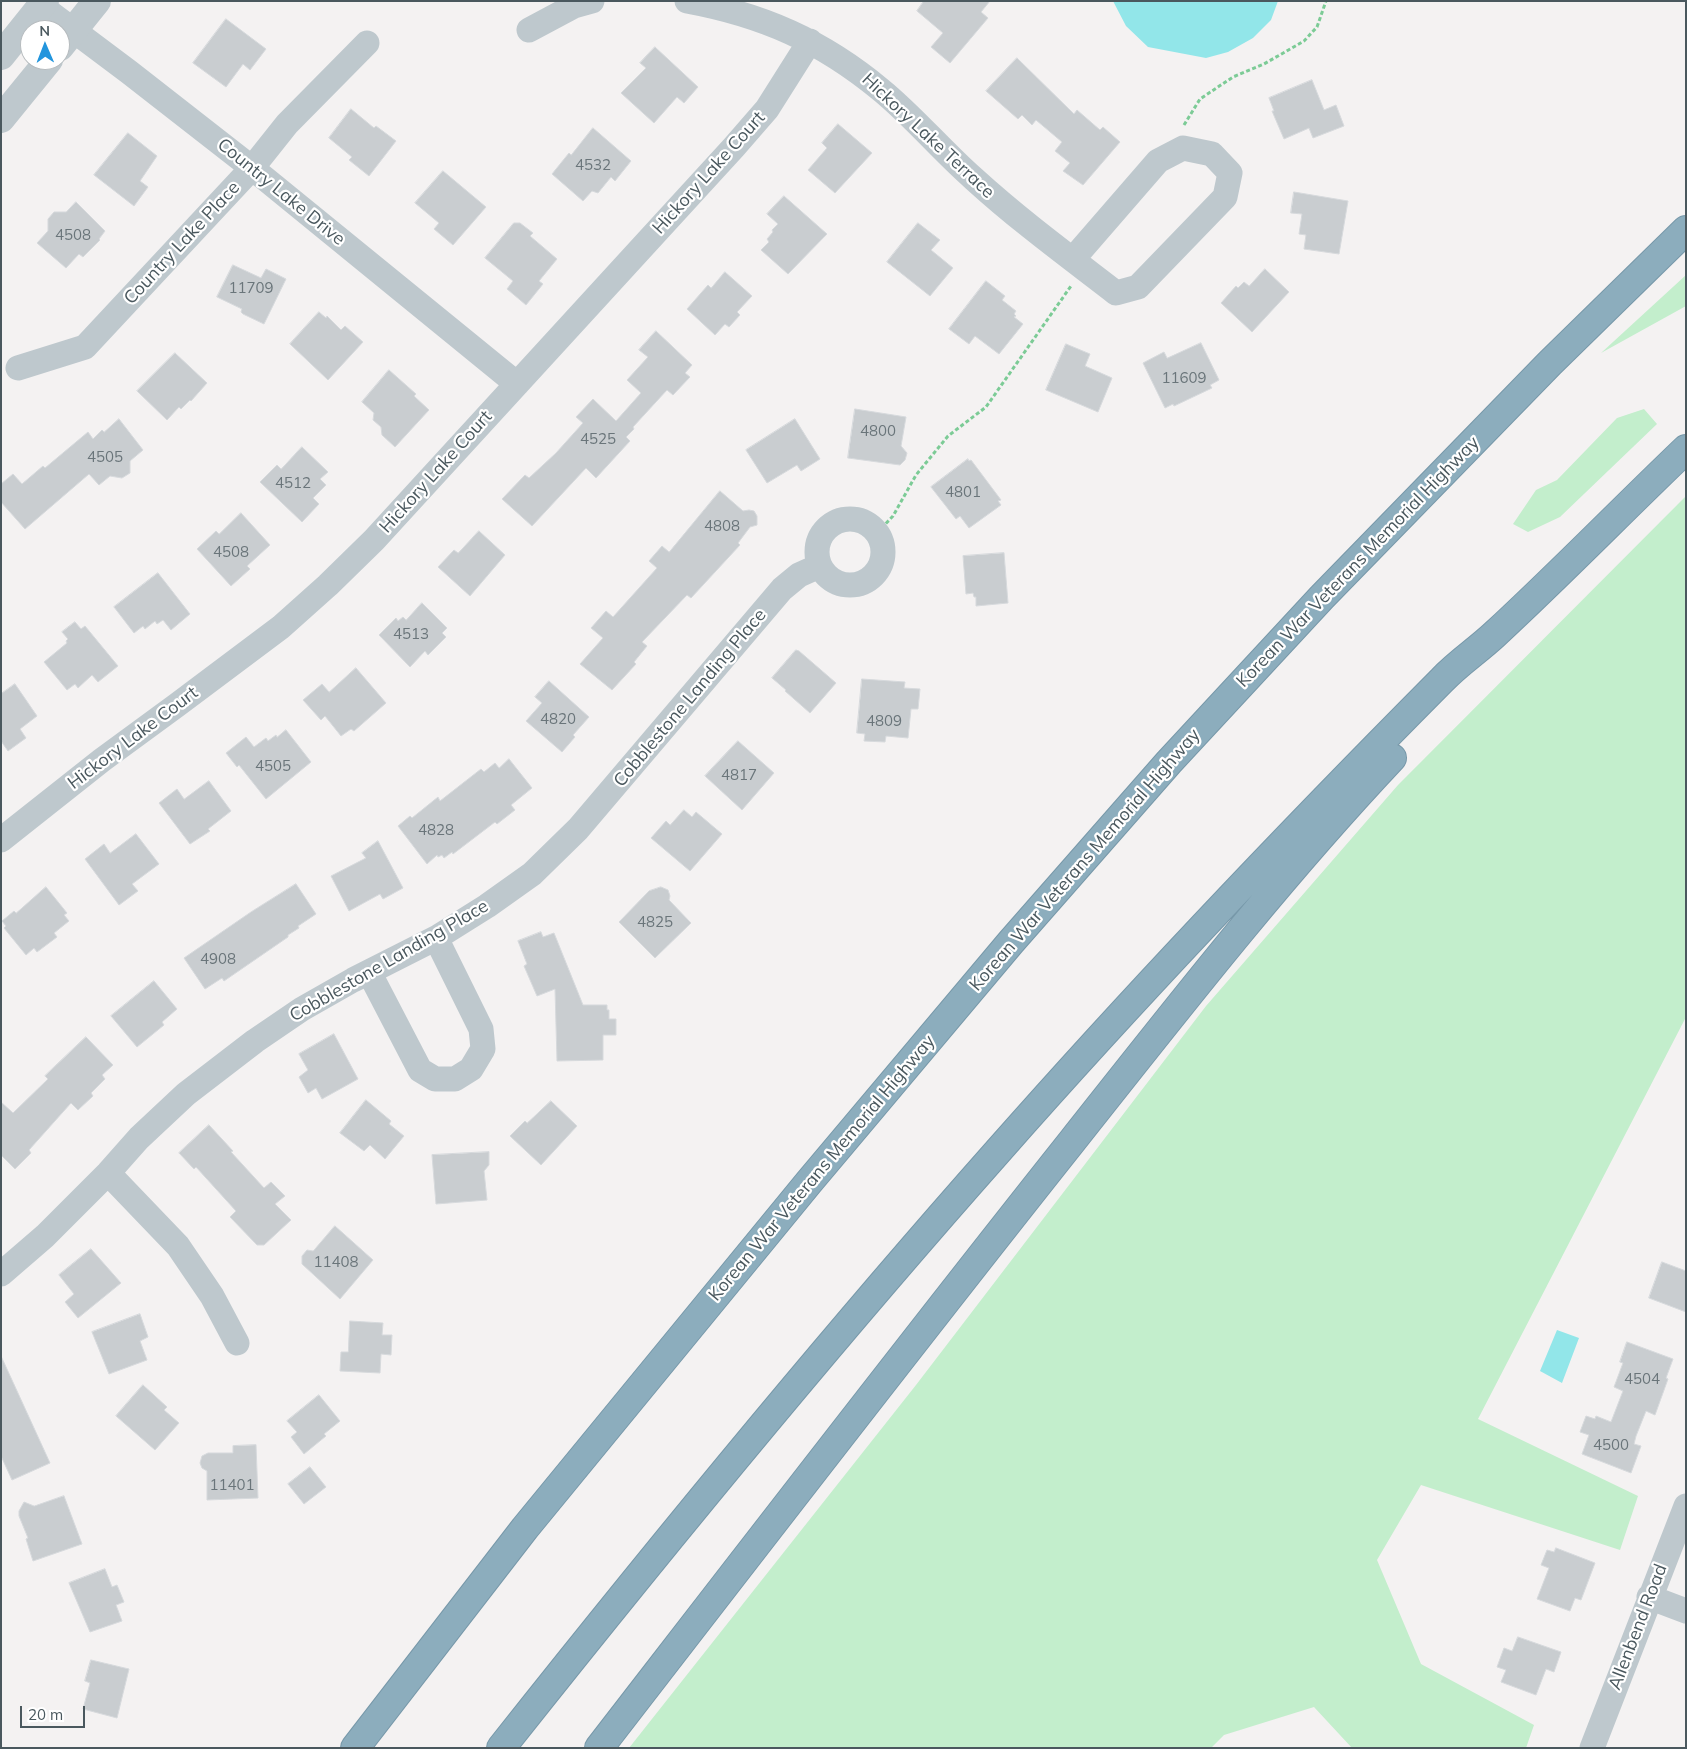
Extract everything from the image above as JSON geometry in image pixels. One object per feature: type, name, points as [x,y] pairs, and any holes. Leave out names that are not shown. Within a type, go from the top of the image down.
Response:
[{"type":"highway","name":"Korean War Veterans Memorial Highway","points":[[355,1748],[525,1528],[809,1182],[1011,942],[1169,762],[1322,597],[1550,363],[1686,230]]},
{"type":"highway","points":[[501,1748],[613,1606],[776,1408],[999,1149],[1132,1003],[1263,863],[1446,676],[1492,637],[1686,449]]},
{"type":"highway","points":[[599,1748],[940,1307],[1185,999],[1295,865],[1358,794],[1460,685],[1492,637]]},
{"type":"street","points":[[70,35],[96,1]]},
{"type":"street","points":[[529,30],[574,6],[592,1]]},
{"type":"street","name":"Hickory Lake Terrace","points":[[688,1],[724,8],[771,23],[810,41],[844,61],[883,91],[973,179],[1006,207],[1116,292],[1138,287],[1225,197],[1230,173],[1212,154],[1183,148]]},
{"type":"street","points":[[1,56],[43,4]]},
{"type":"street","name":"Country Lake Drive","points":[[43,4],[54,20]]},
{"type":"street","name":"Country Lake Drive","points":[[70,41],[129,72],[252,168],[517,384]]},
{"type":"street","name":"Hickory Lake Court","points":[[1,840],[102,760],[280,627],[328,585],[374,540],[728,154],[767,109],[810,41]]},
{"type":"street","name":"Country Lake Place","points":[[18,368],[85,347],[252,168],[287,124],[367,43]]},
{"type":"street","points":[[1,119],[41,70]]},
{"type":"street","points":[[1079,264],[1158,161],[1183,148]]},
{"type":"street","points":[[849,519],[860,521],[877,533],[882,543],[883,554],[881,565],[875,574],[866,581],[856,585],[834,582],[826,575],[820,566],[817,555],[818,544],[822,535],[834,524],[849,519]]},
{"type":"street","name":"Cobblestone Landing Place","points":[[1,1274],[45,1236],[108,1173],[139,1138],[186,1094],[255,1041],[302,1009],[436,938],[487,906],[539,868],[578,829],[782,589],[800,575],[820,566]]},
{"type":"street","points":[[369,972],[420,1070],[435,1079],[455,1079],[471,1069],[483,1049],[481,1029],[436,938]]},
{"type":"street","points":[[108,1173],[178,1246],[212,1296],[237,1343]]},
{"type":"street","name":"Allenbend Road","points":[[1592,1748],[1649,1597],[1686,1506]]},
{"type":"street","points":[[1649,1597],[1686,1611]]},
{"type":"path","points":[[1183,148],[1184,123],[1200,98],[1233,77],[1264,64],[1304,41],[1317,27],[1326,1]]},
{"type":"path","points":[[877,533],[893,516],[916,475],[948,436],[986,407],[1079,264]]},
{"type":"green space","points":[[1686,275],[1686,306],[1601,353]]},
{"type":"green space","points":[[1644,409],[1657,424],[1560,517],[1528,532],[1513,524],[1536,490],[1557,480],[1617,418]]},
{"type":"green space","points":[[1686,496],[1686,1017],[1478,1419],[1638,1496],[1620,1550],[1421,1485],[1377,1560],[1421,1664],[1534,1725],[1526,1748],[1352,1748],[1314,1707],[1224,1735],[1211,1748],[629,1748],[916,1385],[1206,1006],[1398,785]]},
{"type":"water","points":[[1113,1],[1278,1],[1271,20],[1253,38],[1228,52],[1206,58],[1148,47],[1126,26]]},
{"type":"water","points":[[1557,1330],[1579,1338],[1562,1383],[1540,1371]]},
{"type":"building","points":[[924,1],[990,1],[981,12],[988,18],[950,63],[931,47],[943,33],[917,11]]},
{"type":"building","points":[[226,19],[266,49],[250,70],[243,64],[226,87],[193,63]]},
{"type":"building","points":[[655,47],[698,87],[684,103],[677,97],[654,123],[621,93],[646,68],[640,63]]},
{"type":"building","points":[[1017,58],[1074,114],[1077,110],[1100,130],[1103,127],[1120,142],[1083,185],[1063,171],[1070,163],[1055,151],[1062,142],[1036,120],[1032,125],[1022,115],[1018,119],[986,91]]},
{"type":"building","points":[[1312,80],[1324,110],[1336,105],[1344,126],[1313,138],[1309,128],[1284,139],[1272,111],[1274,111],[1269,98]]},
{"type":"building","points":[[351,109],[374,128],[376,126],[396,141],[369,176],[349,160],[352,157],[329,138]]},
{"type":"building","points":[[838,124],[872,153],[835,193],[808,170],[827,148],[822,143]]},
{"type":"building","points":[[593,128],[631,161],[615,181],[611,177],[598,193],[592,191],[583,201],[552,174],[569,153],[571,155]]},
{"type":"building","points":[[128,133],[157,156],[140,181],[148,187],[134,206],[94,175]]},
{"type":"building","points":[[443,171],[486,207],[453,245],[434,229],[439,223],[415,203]]},
{"type":"building","points":[[1294,192],[1348,201],[1339,254],[1304,249],[1306,235],[1299,234],[1302,214],[1291,213]]},
{"type":"building","points":[[784,196],[827,234],[788,274],[761,250],[769,242],[767,239],[778,224],[767,214]]},
{"type":"building","points":[[76,202],[105,231],[100,240],[83,257],[79,254],[66,268],[37,243],[48,231],[48,219],[54,212],[66,212]]},
{"type":"building","points":[[514,223],[520,223],[533,233],[530,236],[557,259],[539,281],[543,284],[526,305],[507,289],[513,281],[485,258]]},
{"type":"building","points":[[918,223],[940,240],[931,250],[953,268],[930,296],[887,262]]},
{"type":"building","points":[[233,265],[261,278],[266,269],[286,279],[264,324],[243,314],[241,312],[242,309],[217,297]]},
{"type":"building","points":[[1265,269],[1289,292],[1252,332],[1221,303],[1236,286],[1238,288],[1244,282],[1249,286]]},
{"type":"building","points":[[725,272],[752,296],[737,312],[740,315],[729,327],[725,324],[715,335],[687,309],[708,285],[711,288]]},
{"type":"building","points":[[986,281],[1005,296],[1002,300],[1016,311],[1014,314],[1016,316],[1014,317],[1023,324],[999,354],[975,336],[969,344],[949,329]]},
{"type":"building","points":[[319,312],[326,318],[327,316],[341,330],[345,326],[363,342],[328,380],[290,344]]},
{"type":"building","points":[[656,331],[692,365],[685,373],[690,377],[673,395],[667,390],[633,427],[634,429],[626,437],[630,441],[596,478],[586,468],[532,526],[502,499],[525,475],[529,478],[556,453],[583,423],[576,417],[593,399],[616,421],[641,393],[627,380],[648,357],[639,350]]},
{"type":"building","points":[[1201,343],[1219,380],[1210,385],[1212,388],[1174,406],[1173,404],[1165,408],[1143,363],[1164,352],[1167,358]]},
{"type":"building","points":[[1066,344],[1090,354],[1085,366],[1112,378],[1098,412],[1046,390]]},
{"type":"building","points":[[175,353],[207,383],[191,401],[181,409],[179,407],[167,420],[137,391]]},
{"type":"building","points":[[389,370],[416,394],[414,396],[429,410],[395,447],[382,435],[381,427],[373,420],[374,413],[362,402]]},
{"type":"building","points":[[855,409],[906,417],[901,446],[907,453],[905,460],[900,465],[848,458]]},
{"type":"building","points":[[119,419],[143,450],[130,461],[130,473],[122,478],[110,476],[99,485],[89,474],[25,529],[1,502],[1,484],[13,474],[22,484],[43,466],[45,468],[88,432],[93,439],[102,430],[104,432]]},
{"type":"building","points":[[795,419],[820,459],[801,471],[797,465],[767,483],[746,450]]},
{"type":"building","points":[[302,447],[328,472],[320,479],[326,485],[313,498],[319,504],[302,522],[260,482],[277,465],[281,469]]},
{"type":"building","points":[[968,459],[969,461],[971,460],[1001,500],[998,501],[1001,505],[969,528],[960,516],[956,519],[931,487]]},
{"type":"building","points":[[720,491],[743,511],[754,511],[757,516],[757,525],[750,527],[738,543],[740,545],[691,598],[687,595],[642,642],[647,646],[634,662],[636,664],[612,690],[580,664],[603,638],[591,628],[606,611],[613,617],[657,568],[649,561],[662,546],[669,552]]},
{"type":"building","points":[[241,513],[270,545],[247,566],[250,569],[231,586],[197,549],[216,531],[219,534]]},
{"type":"building","points":[[479,531],[505,555],[470,596],[438,567],[454,550],[458,553]]},
{"type":"building","points":[[1004,553],[1008,603],[976,606],[976,597],[974,597],[973,593],[966,594],[963,556]]},
{"type":"building","points":[[158,573],[190,614],[171,630],[163,620],[157,624],[155,621],[145,629],[143,626],[134,633],[114,607]]},
{"type":"building","points":[[422,603],[447,628],[442,633],[446,637],[428,655],[425,651],[410,667],[379,635],[396,618],[398,621],[403,617],[406,620]]},
{"type":"building","points":[[75,622],[81,629],[85,626],[118,666],[98,682],[92,675],[78,688],[75,684],[67,690],[44,662],[67,643],[68,639],[62,632]]},
{"type":"building","points":[[796,650],[836,683],[810,713],[772,678]]},
{"type":"building","points":[[356,668],[386,703],[354,731],[351,729],[341,736],[325,716],[321,720],[303,700],[322,684],[329,692]]},
{"type":"building","points":[[862,679],[905,682],[904,688],[920,689],[918,709],[911,709],[908,738],[886,736],[885,742],[864,741],[865,734],[857,733]]},
{"type":"building","points":[[549,681],[589,717],[573,735],[575,737],[562,752],[526,721],[542,703],[535,697]]},
{"type":"building","points":[[15,684],[37,716],[20,729],[26,738],[8,751],[1,741],[1,694]]},
{"type":"building","points":[[286,730],[311,762],[266,799],[239,765],[237,767],[226,753],[246,737],[254,747],[266,738],[268,741]]},
{"type":"building","points":[[738,741],[774,773],[742,810],[705,776]]},
{"type":"building","points":[[509,759],[532,788],[511,805],[515,810],[497,824],[495,822],[453,854],[452,852],[444,858],[442,855],[438,857],[437,855],[427,864],[398,826],[410,816],[412,818],[438,797],[440,801],[481,769],[484,772],[495,763],[499,768]]},
{"type":"building","points":[[209,781],[231,811],[208,829],[210,831],[190,844],[159,803],[177,789],[184,799]]},
{"type":"building","points":[[684,810],[692,817],[696,812],[722,834],[690,871],[651,838],[666,821],[670,825]]},
{"type":"building","points":[[136,834],[159,864],[132,884],[138,891],[119,905],[85,859],[104,844],[110,853]]},
{"type":"building","points":[[378,841],[403,888],[383,899],[380,894],[349,911],[331,876],[366,858],[362,853]]},
{"type":"building","points":[[296,884],[316,914],[298,926],[299,928],[288,935],[288,937],[224,981],[222,978],[205,989],[184,958]]},
{"type":"building","points":[[46,887],[67,913],[64,915],[69,921],[54,933],[57,937],[37,952],[34,948],[26,955],[4,928],[6,926],[2,921],[14,911],[16,913]]},
{"type":"building","points":[[661,887],[668,890],[669,900],[691,923],[655,958],[619,922],[649,891]]},
{"type":"building","points":[[541,932],[543,937],[554,933],[583,1005],[607,1005],[609,1019],[616,1019],[616,1035],[603,1035],[603,1060],[557,1061],[555,989],[537,996],[524,966],[527,964],[518,941]]},
{"type":"building","points":[[154,981],[177,1009],[162,1022],[164,1025],[137,1047],[111,1016]]},
{"type":"building","points":[[334,1034],[358,1079],[322,1099],[316,1088],[308,1093],[299,1077],[308,1070],[299,1054]]},
{"type":"building","points":[[86,1037],[113,1065],[102,1075],[105,1079],[91,1093],[93,1096],[78,1110],[71,1103],[29,1150],[31,1153],[15,1169],[1,1155],[1,1102],[13,1113],[48,1079],[45,1076]]},
{"type":"building","points":[[366,1100],[391,1121],[389,1124],[404,1136],[385,1159],[370,1145],[364,1151],[340,1133]]},
{"type":"building","points":[[551,1101],[577,1126],[541,1165],[510,1136],[525,1121],[527,1123]]},
{"type":"building","points":[[209,1125],[264,1188],[271,1182],[285,1196],[275,1204],[291,1220],[264,1245],[257,1245],[230,1217],[236,1211],[196,1167],[194,1169],[179,1153]]},
{"type":"building","points":[[489,1152],[489,1165],[484,1171],[487,1200],[436,1204],[432,1155]]},
{"type":"building","points":[[335,1226],[373,1260],[340,1299],[302,1264],[302,1256],[307,1250],[313,1251]]},
{"type":"building","points":[[91,1249],[121,1283],[78,1318],[65,1302],[74,1294],[59,1275]]},
{"type":"building","points":[[1662,1262],[1686,1271],[1686,1312],[1649,1298]]},
{"type":"building","points":[[140,1314],[148,1337],[140,1341],[147,1360],[109,1374],[92,1332]]},
{"type":"building","points":[[350,1321],[383,1323],[382,1335],[392,1335],[391,1355],[381,1354],[380,1373],[340,1371],[341,1352],[348,1352]]},
{"type":"building","points":[[1627,1342],[1673,1359],[1655,1415],[1646,1411],[1636,1436],[1634,1444],[1641,1446],[1631,1473],[1582,1454],[1589,1435],[1580,1432],[1586,1416],[1595,1419],[1596,1416],[1611,1422],[1623,1391],[1614,1387],[1623,1363],[1620,1362]]},
{"type":"building","points":[[1,1356],[50,1463],[12,1480],[1,1456]]},
{"type":"building","points":[[143,1385],[167,1407],[164,1410],[179,1423],[155,1450],[116,1416]]},
{"type":"building","points":[[319,1395],[340,1421],[324,1434],[326,1436],[304,1454],[291,1437],[297,1432],[287,1421]]},
{"type":"building","points":[[256,1445],[258,1498],[207,1500],[207,1471],[202,1468],[200,1463],[202,1456],[208,1453],[233,1453],[233,1446]]},
{"type":"building","points":[[310,1467],[326,1487],[304,1504],[288,1484]]},
{"type":"building","points":[[64,1496],[82,1544],[33,1561],[19,1511],[24,1502],[34,1506]]},
{"type":"building","points":[[1556,1548],[1595,1563],[1581,1600],[1575,1598],[1570,1611],[1537,1599],[1549,1568],[1541,1565],[1547,1550],[1554,1552]]},
{"type":"building","points":[[105,1569],[112,1587],[117,1585],[124,1602],[116,1605],[122,1621],[90,1632],[69,1583]]},
{"type":"building","points":[[1518,1637],[1561,1652],[1554,1672],[1546,1669],[1536,1695],[1501,1682],[1506,1670],[1497,1667],[1504,1648],[1512,1651]]},
{"type":"building","points":[[91,1660],[129,1669],[117,1718],[83,1709],[90,1683],[85,1681]]}]
